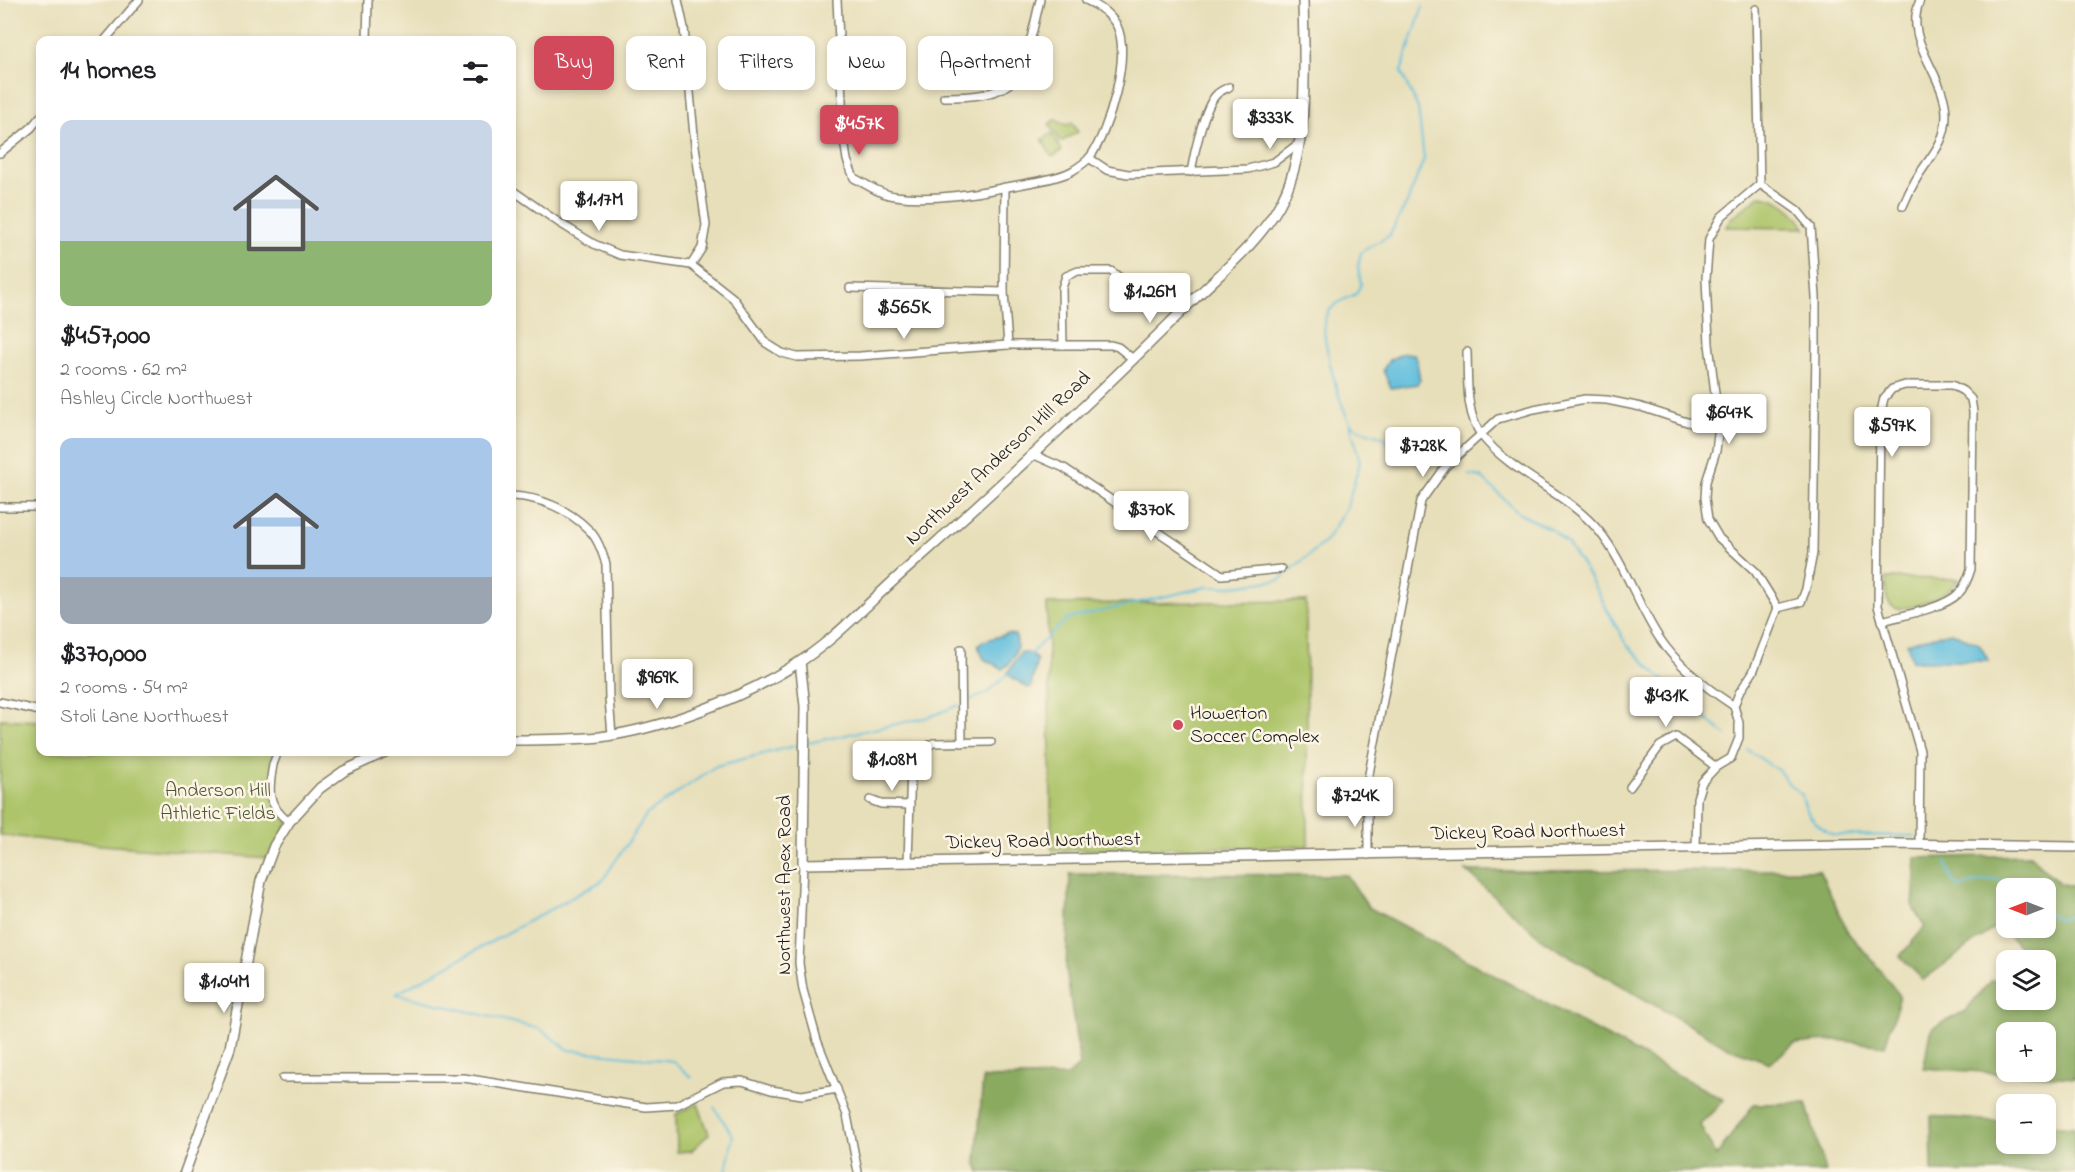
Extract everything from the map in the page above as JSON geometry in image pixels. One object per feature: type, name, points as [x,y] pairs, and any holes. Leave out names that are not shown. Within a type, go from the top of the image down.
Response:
[{"type":"main road","name":"Northwest Anderson Hill Road","points":[[516,740],[560,740],[612,735],[657,724],[694,712],[776,676],[822,646],[974,510],[1133,359],[1266,226],[1286,192],[1298,144],[1304,92],[1303,0]]},
{"type":"main road","name":"Northwest Apex Road","points":[[800,662],[799,673],[805,706],[803,864]]},
{"type":"main road","points":[[185,1172],[234,1034],[263,872],[277,840],[306,801],[328,782],[344,771],[376,756]]},
{"type":"main road","name":"Dickey Road Northwest","points":[[803,864],[1919,844],[2075,847]]},
{"type":"street","points":[[108,36],[139,0]]},
{"type":"street","points":[[367,36],[368,0]]},
{"type":"street","points":[[678,0],[684,28],[695,146],[706,225],[702,248],[691,265]]},
{"type":"street","points":[[837,0],[844,140],[854,178],[893,196],[903,197],[956,196],[1049,178],[1072,171],[1089,158],[1107,121],[1119,79],[1122,51],[1120,34],[1111,16],[1099,6],[1086,0]]},
{"type":"street","points":[[944,98],[991,92],[1005,88],[1015,78],[1022,64],[1040,0]]},
{"type":"street","points":[[1903,206],[1913,183],[1940,146],[1946,114],[1939,82],[1917,34],[1916,22],[1920,0]]},
{"type":"street","points":[[1756,9],[1760,184]]},
{"type":"street","points":[[1191,172],[1195,147],[1215,95],[1229,87]]},
{"type":"street","points":[[0,153],[36,122]]},
{"type":"street","points":[[1089,158],[1107,170],[1128,174],[1248,169],[1274,162],[1298,144]]},
{"type":"street","points":[[1760,184],[1721,218],[1709,239],[1706,279],[1709,344],[1719,426],[1716,451],[1706,482],[1705,498],[1708,519],[1719,537],[1755,571],[1779,608]]},
{"type":"street","points":[[1760,184],[1797,210],[1810,227],[1816,297],[1813,553],[1802,602],[1779,608]]},
{"type":"street","points":[[1005,187],[1004,292],[1008,345]]},
{"type":"street","points":[[516,193],[558,222],[620,255],[691,265],[733,298],[766,343],[782,353],[797,357],[860,356],[1008,345],[1111,345],[1118,347],[1133,359]]},
{"type":"street","points":[[1063,345],[1062,288],[1066,276],[1078,271],[1111,271],[1127,283]]},
{"type":"street","points":[[850,288],[1004,292]]},
{"type":"street","points":[[1467,352],[1469,394],[1473,418],[1481,435],[1518,467],[1579,512],[1599,532],[1620,564],[1660,639],[1699,682],[1734,706]]},
{"type":"street","points":[[1882,621],[1942,604],[1957,595],[1967,582],[1971,569],[1973,412],[1971,399],[1952,385],[1905,385],[1892,389],[1884,398],[1880,416],[1878,596],[1882,621],[1920,751],[1919,844]]},
{"type":"street","points":[[1368,855],[1368,779],[1421,501],[1446,466],[1498,419],[1546,406],[1585,399],[1606,400],[1641,407],[1687,422],[1719,426]]},
{"type":"street","points":[[1032,454],[1064,468],[1222,575],[1281,569]]},
{"type":"street","points":[[516,497],[548,503],[567,512],[590,530],[598,543],[606,564],[612,735]]},
{"type":"street","points":[[0,507],[36,507]]},
{"type":"street","points":[[1695,849],[1697,798],[1702,782],[1716,767],[1731,758],[1739,738],[1734,706],[1739,693],[1753,672],[1779,608]]},
{"type":"street","points":[[960,649],[962,743]]},
{"type":"street","points":[[0,702],[36,710]]},
{"type":"street","points":[[1630,787],[1660,746],[1676,737],[1716,767]]},
{"type":"street","points":[[908,862],[911,766],[917,753],[933,743],[991,742]]},
{"type":"street","points":[[276,756],[273,764],[271,801],[275,810],[289,822]]},
{"type":"street","points":[[870,800],[881,804],[910,805]]},
{"type":"street","name":"Northwest Apex Road","points":[[803,864],[799,963],[803,990],[817,1040],[848,1115],[858,1172]]},
{"type":"street","points":[[283,1078],[464,1078],[646,1107],[677,1106],[723,1082],[742,1081],[771,1090],[802,1095],[837,1089]]},
{"type":"green space","points":[[1057,119],[1068,125],[1072,122],[1078,132],[1061,142],[1049,124]]},
{"type":"green space","points":[[1052,133],[1062,151],[1052,157],[1042,140]]},
{"type":"green space","points":[[1760,196],[1774,199],[1786,206],[1805,228],[1726,227],[1731,218]]},
{"type":"green space","points":[[1886,578],[1959,579],[1947,591],[1932,600],[1898,609],[1888,601]]},
{"type":"green space","name":"Howerton Soccer Complex","points":[[1306,601],[1308,846],[1052,850],[1047,604]]},
{"type":"green space","name":"Anderson Hill Athletic Fields","points":[[0,719],[36,721],[36,756],[276,756],[270,795],[289,822],[268,858],[0,835]]},
{"type":"green space","points":[[2030,855],[2054,878],[1996,878],[1996,926],[1923,980],[1900,956],[1925,927],[1913,907],[1916,858]]},
{"type":"green space","points":[[1819,870],[1849,934],[1900,996],[1885,1046],[1836,1040],[1794,1044],[1770,1063],[1729,1048],[1545,942],[1466,871]]},
{"type":"green space","points":[[1070,874],[1347,875],[1368,907],[1724,1100],[1700,1125],[1716,1156],[1754,1104],[1806,1103],[1826,1172],[980,1172],[976,1162],[983,1078],[1067,1076],[1080,1065],[1066,969]]},
{"type":"green space","points":[[2056,880],[2075,887],[2075,1078],[2056,1077],[2056,1022],[1996,1022],[1996,1073],[1923,1068],[1932,1028],[1965,1011],[1991,980],[1996,981],[1996,1010],[2056,1010],[2056,950],[2023,950],[2011,938],[2056,938]]},
{"type":"green space","points":[[698,1104],[709,1134],[691,1151],[677,1152],[676,1114]]},
{"type":"green space","points":[[1931,1116],[1996,1121],[1996,1154],[2056,1154],[2056,1126],[2075,1127],[2075,1172],[1932,1172]]},
{"type":"water","points":[[1404,353],[1414,354],[1420,380],[1417,384],[1391,388],[1383,370],[1389,360]]},
{"type":"water","points":[[1951,632],[1979,644],[1989,661],[1912,661],[1907,643]]},
{"type":"water","points":[[1007,634],[1015,635],[1017,644],[1010,663],[1002,669],[984,659],[978,646],[984,641]]},
{"type":"water","points":[[1021,652],[1031,654],[1037,660],[1031,687],[1028,688],[1007,674]]},
{"type":"waterway","points":[[1423,6],[1401,72],[1418,108],[1424,159],[1407,203],[1389,236],[1361,252],[1358,267],[1361,284],[1356,294],[1330,310],[1324,327],[1336,387],[1353,426],[1386,439],[1389,447],[1397,453],[1413,458],[1422,452],[1438,447],[1449,454]]},
{"type":"waterway","points":[[1029,655],[1067,619],[1206,587],[1225,587],[1279,580],[1326,541],[1347,506],[1360,462],[1350,423]]},
{"type":"waterway","points":[[1469,475],[1481,477],[1520,514],[1551,529],[1567,543],[1585,569],[1626,644],[1686,702],[1726,735]]},
{"type":"waterway","points":[[964,702],[986,694],[1009,673]]},
{"type":"waterway","points":[[808,743],[929,717],[959,705]]},
{"type":"waterway","points":[[396,994],[602,881],[647,814],[716,766],[802,744]]},
{"type":"waterway","points":[[1748,750],[1779,771],[1802,795],[1813,819],[1834,835],[1914,836]]},
{"type":"waterway","points":[[1946,863],[1952,880],[1958,887],[1996,879]]},
{"type":"waterway","points":[[2056,917],[2060,919],[2075,914]]},
{"type":"waterway","points":[[396,994],[540,1029],[569,1050],[673,1061],[691,1077]]},
{"type":"waterway","points":[[714,1107],[733,1136],[726,1172]]},
{"type":"place","name":"Howerton Soccer Complex","points":[[1178,725]]}]
